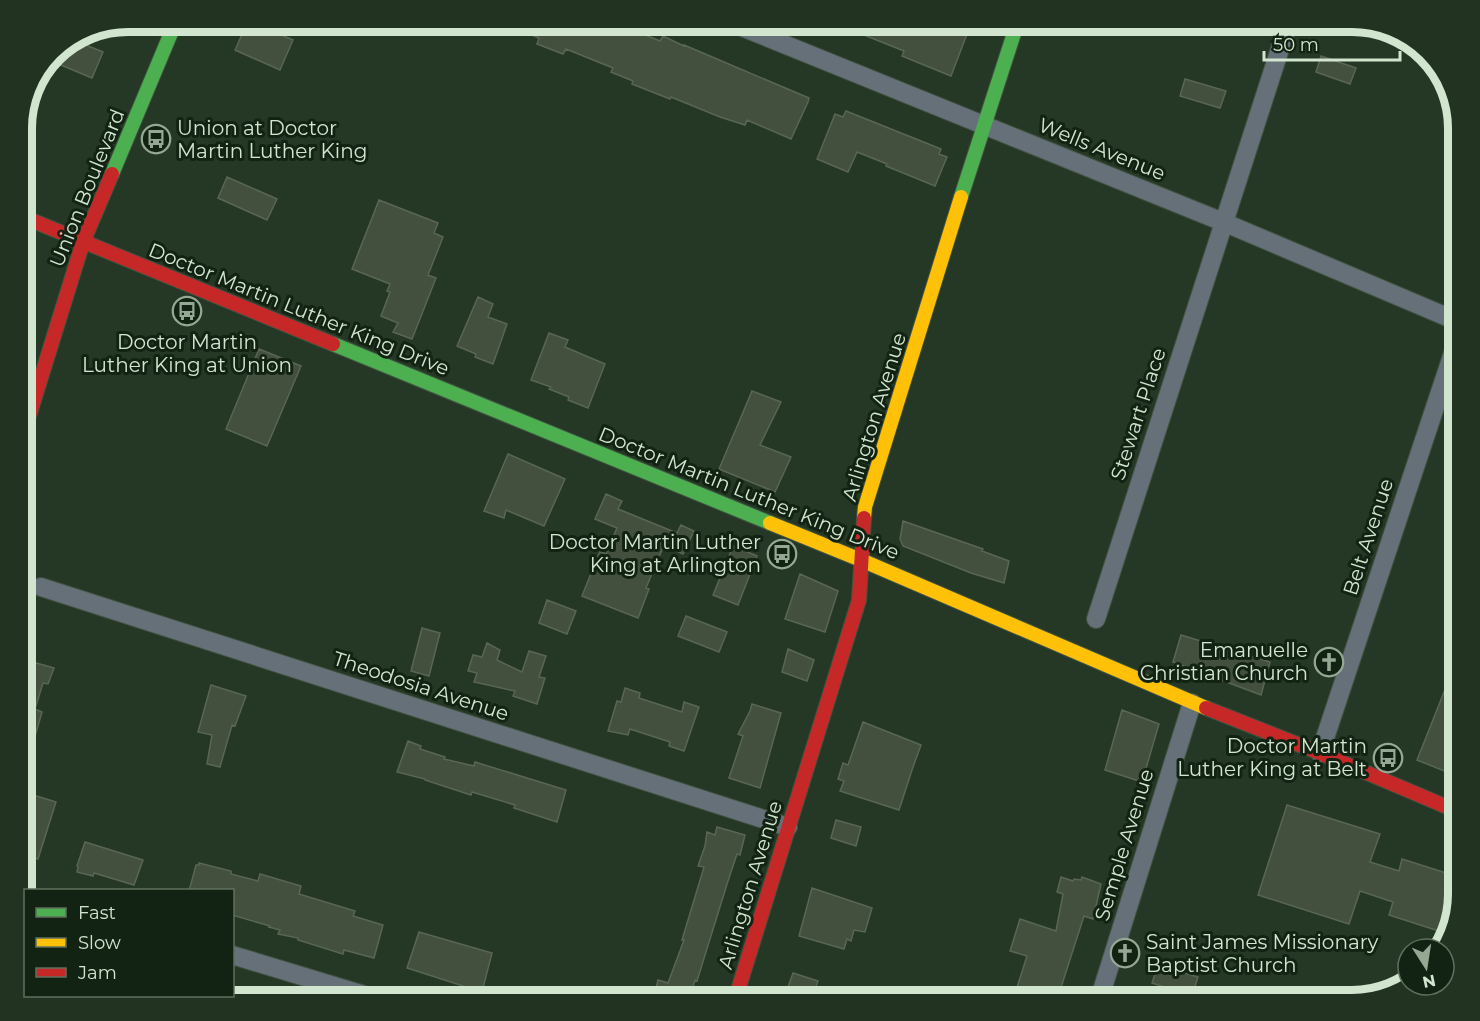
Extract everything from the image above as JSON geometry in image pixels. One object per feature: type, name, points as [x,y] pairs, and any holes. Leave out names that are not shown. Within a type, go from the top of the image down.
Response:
[{"type":"main road","name":"Union Boulevard","points":[[32,406],[82,242],[171,32]]},
{"type":"main road","name":"Arlington Avenue","points":[[738,990],[859,600],[865,507],[1014,32]]},
{"type":"main road","name":"Doctor Martin Luther King Drive","points":[[32,221],[861,560],[1192,703],[1320,753],[1448,807]]},
{"type":"street","name":"Wells Avenue","points":[[754,32],[1223,222],[1448,317]]},
{"type":"street","points":[[1223,222],[1284,32]]},
{"type":"street","name":"Stewart Place","points":[[1096,619],[1223,222]]},
{"type":"street","name":"Belt Avenue","points":[[1320,753],[1448,367]]},
{"type":"street","name":"Theodosia Avenue","points":[[40,587],[789,827]]},
{"type":"street","name":"Semple Avenue","points":[[1102,990],[1192,703]]},
{"type":"street","points":[[234,956],[348,990]]},
{"type":"building","points":[[243,32],[274,32],[293,40],[280,70],[235,50]]},
{"type":"building","points":[[525,32],[638,32],[660,41],[663,36],[809,98],[791,139],[747,120],[745,125],[632,84],[633,81],[611,72],[613,68],[566,49],[563,54],[537,44],[539,38]]},
{"type":"building","points":[[858,32],[964,32],[967,34],[951,76],[902,56],[904,51]]},
{"type":"building","points":[[81,43],[103,52],[92,78],[56,63]]},
{"type":"building","points":[[1321,56],[1356,68],[1350,84],[1316,72]]},
{"type":"building","points":[[1185,79],[1226,91],[1220,108],[1180,96]]},
{"type":"building","points":[[846,111],[941,149],[939,154],[947,157],[935,186],[857,152],[848,172],[817,159],[835,114],[843,117]]},
{"type":"building","points":[[227,177],[277,199],[267,220],[218,198]]},
{"type":"building","points":[[379,200],[438,223],[434,233],[443,237],[428,275],[436,278],[412,339],[393,332],[398,323],[381,316],[390,292],[387,291],[390,284],[352,269]]},
{"type":"building","points":[[478,297],[493,304],[488,317],[507,324],[493,364],[457,346]]},
{"type":"building","points":[[549,333],[568,340],[565,347],[605,364],[588,408],[568,400],[569,397],[549,389],[551,387],[531,380]]},
{"type":"building","points":[[259,349],[301,366],[267,446],[226,429]]},
{"type":"building","points":[[752,391],[781,402],[760,445],[791,457],[775,492],[719,469]]},
{"type":"building","points":[[508,454],[565,479],[544,526],[506,510],[504,518],[484,511]]},
{"type":"building","points":[[606,494],[622,501],[618,509],[677,533],[681,525],[694,531],[683,554],[664,545],[646,588],[649,589],[638,618],[582,596],[600,551],[606,554],[617,528],[595,519]]},
{"type":"building","points":[[903,521],[983,549],[982,551],[1009,561],[1004,583],[971,573],[903,546],[900,539]]},
{"type":"building","points":[[733,546],[757,556],[738,605],[713,595]]},
{"type":"building","points":[[800,574],[838,591],[825,632],[785,619]]},
{"type":"building","points":[[547,600],[576,611],[567,634],[539,623]]},
{"type":"building","points":[[686,616],[727,632],[719,652],[678,636]]},
{"type":"building","points":[[422,628],[440,633],[429,676],[411,671]]},
{"type":"building","points":[[1181,635],[1270,662],[1261,695],[1173,662]]},
{"type":"building","points":[[487,643],[500,650],[497,660],[522,672],[529,651],[546,656],[539,677],[545,678],[537,704],[513,696],[515,691],[474,682],[477,673],[468,671],[473,655],[482,657]]},
{"type":"building","points":[[788,649],[814,660],[807,681],[782,672]]},
{"type":"building","points":[[33,662],[54,668],[48,684],[43,683],[35,709],[42,712],[34,740],[32,739]]},
{"type":"building","points":[[1448,682],[1448,773],[1417,760]]},
{"type":"building","points":[[211,685],[246,696],[235,726],[232,725],[220,767],[207,764],[212,735],[198,732]]},
{"type":"building","points":[[625,688],[640,693],[639,698],[682,712],[684,702],[699,707],[684,751],[669,746],[670,742],[630,729],[628,735],[608,731],[617,701],[621,702]]},
{"type":"building","points":[[752,704],[781,713],[760,788],[729,778],[743,736],[738,734]]},
{"type":"building","points":[[1122,710],[1159,724],[1142,782],[1105,770]]},
{"type":"building","points":[[863,722],[921,745],[899,810],[840,791],[844,781],[838,779],[843,763],[848,765]]},
{"type":"building","points":[[408,741],[421,746],[420,749],[445,757],[444,759],[474,766],[475,762],[566,790],[557,822],[514,808],[515,805],[472,792],[471,795],[397,772]]},
{"type":"building","points":[[32,795],[56,802],[38,859],[32,857]]},
{"type":"building","points":[[1287,805],[1380,834],[1370,862],[1399,871],[1402,859],[1448,874],[1448,906],[1440,932],[1389,915],[1393,902],[1360,891],[1349,924],[1258,895]]},
{"type":"building","points":[[836,820],[861,827],[856,846],[831,838]]},
{"type":"building","points":[[717,827],[745,835],[697,981],[695,980],[692,990],[656,990],[658,980],[668,983],[684,940],[682,940],[704,867],[698,866],[707,832],[715,835]]},
{"type":"building","points":[[85,842],[143,860],[134,885],[94,873],[93,876],[77,872]]},
{"type":"building","points":[[199,863],[231,871],[231,874],[258,881],[260,874],[301,886],[299,894],[355,911],[353,916],[383,925],[374,958],[344,950],[343,954],[298,940],[298,938],[278,934],[280,930],[234,916],[234,889],[190,889],[196,865]]},
{"type":"building","points":[[1061,877],[1073,881],[1074,879],[1081,880],[1082,877],[1101,884],[1093,919],[1084,916],[1060,990],[1016,990],[1027,956],[1010,951],[1020,919],[1056,931],[1063,894],[1057,892]]},
{"type":"building","points":[[812,888],[872,908],[865,932],[854,930],[851,941],[847,939],[844,949],[799,936]]},
{"type":"building","points":[[419,932],[492,953],[483,990],[476,990],[407,968]]},
{"type":"building","points":[[1158,965],[1198,977],[1194,990],[1174,990],[1152,983]]},
{"type":"building","points":[[793,973],[818,981],[815,990],[787,990]]},
{"type":"traffic: fast","points":[[112,174],[171,32]]},
{"type":"traffic: fast","points":[[961,197],[1014,32]]},
{"type":"traffic: fast","points":[[333,344],[770,523]]},
{"type":"traffic: slow","points":[[864,518],[865,507],[961,197]]},
{"type":"traffic: slow","points":[[770,523],[1206,708]]},
{"type":"traffic: jam","points":[[32,407],[83,242],[112,174]]},
{"type":"traffic: jam","points":[[32,221],[333,344]]},
{"type":"traffic: jam","points":[[738,990],[859,600],[864,518]]},
{"type":"traffic: jam","points":[[1206,708],[1448,807]]},
{"type":"place","name":"Union at Doctor Martin Luther King","points":[[156,139]]},
{"type":"place","name":"Doctor Martin Luther King at Union","points":[[187,311]]},
{"type":"place","name":"Doctor Martin Luther King at Arlington","points":[[782,554]]},
{"type":"place","name":"Emanuelle Christian Church","points":[[1329,662]]},
{"type":"place","name":"Doctor Martin Luther King at Belt","points":[[1388,758]]},
{"type":"place","name":"Saint James Missionary Baptist Church","points":[[1125,953]]}]
